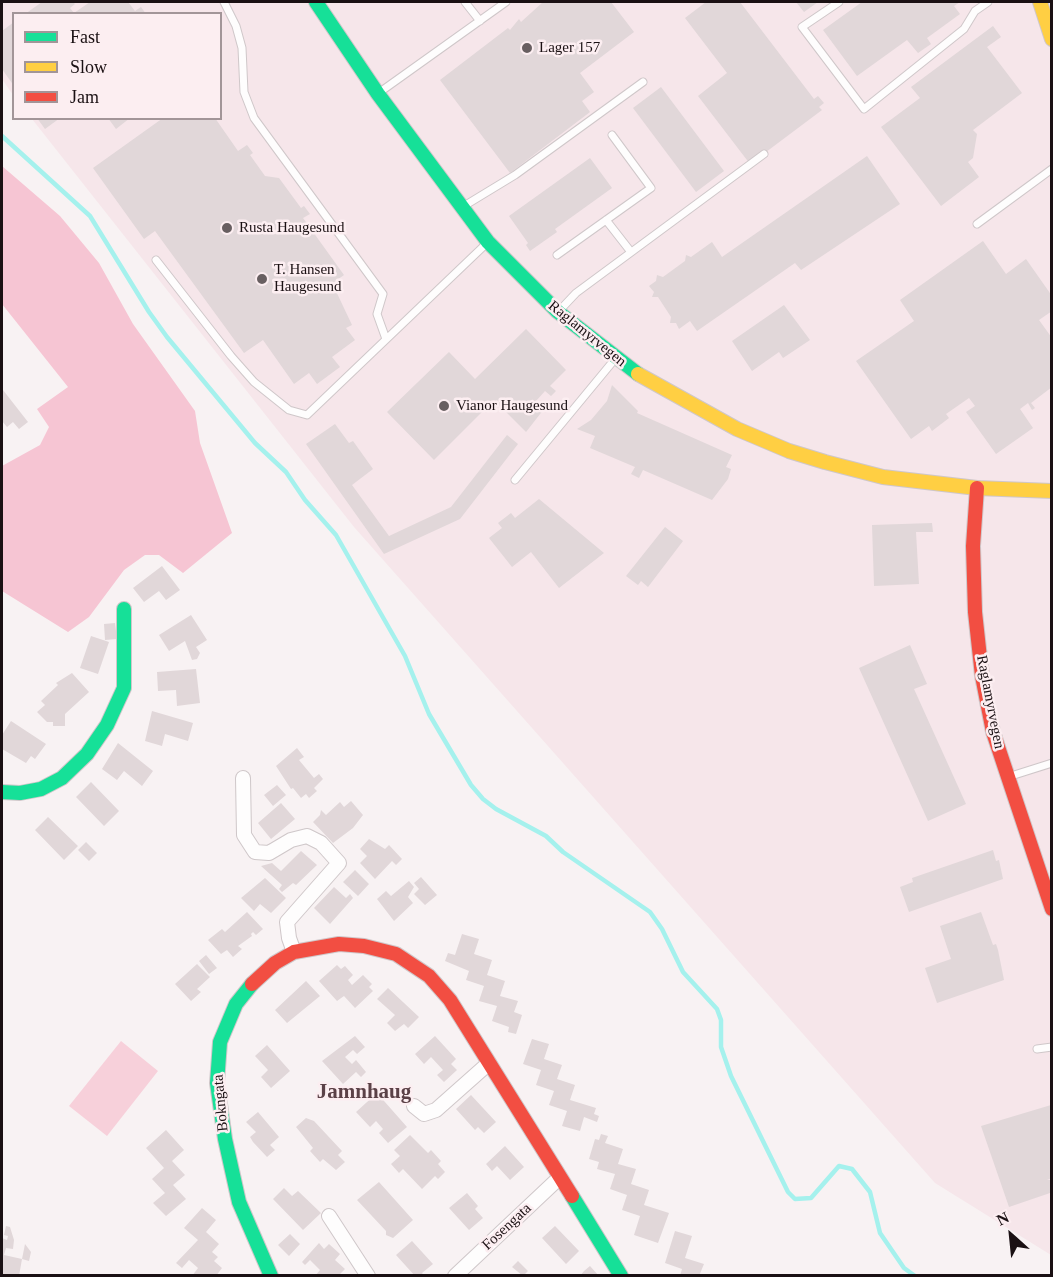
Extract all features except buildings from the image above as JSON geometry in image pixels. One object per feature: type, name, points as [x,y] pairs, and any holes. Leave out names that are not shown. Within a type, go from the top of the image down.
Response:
[{"type":"street","points":[[1040,2],[1052,39]]},
{"type":"street","name":"Raglamyrvegen","points":[[314,3],[378,94],[488,242],[558,312],[615,359],[649,382],[692,406],[789,451],[883,477],[977,488],[1052,491]]},
{"type":"street","name":"Raglamyrvegen","points":[[977,488],[973,546],[975,612],[987,698],[1007,778],[1052,909]]},
{"type":"street","points":[[2,792],[20,793],[41,789],[62,778],[87,754],[107,725],[124,687],[124,609]]},
{"type":"street","points":[[243,778],[244,835],[250,847],[261,853],[269,853],[291,840],[307,836],[321,843],[339,863],[287,922],[294,952]]},
{"type":"street","name":"Bokngata","points":[[271,1275],[258,1250],[239,1202],[225,1139],[217,1083],[220,1042],[236,1004],[256,980],[275,963],[294,952],[339,944],[364,946],[396,954],[429,976],[450,1000],[558,1179],[621,1275]]},
{"type":"street","points":[[414,1106],[424,1114],[436,1110],[489,1063]]},
{"type":"street","name":"Fosengata","points":[[455,1275],[558,1179]]},
{"type":"street","points":[[328,1216],[368,1275]]},
{"type":"lane","points":[[224,2],[236,26],[242,48],[244,92],[254,118],[383,294],[377,314],[386,339]]},
{"type":"lane","points":[[465,2],[480,21]]},
{"type":"lane","points":[[378,94],[506,2]]},
{"type":"lane","points":[[839,2],[802,27],[864,109],[964,29],[975,11],[988,2]]},
{"type":"lane","points":[[461,208],[515,175],[643,82]]},
{"type":"lane","points":[[557,255],[651,188],[612,135]]},
{"type":"lane","points":[[558,312],[576,293],[764,154]]},
{"type":"lane","points":[[976,224],[1052,169]]},
{"type":"lane","points":[[606,220],[631,252]]},
{"type":"lane","points":[[156,260],[231,356],[254,381],[289,410],[307,415],[488,242]]},
{"type":"lane","points":[[515,480],[615,359]]},
{"type":"lane","points":[[1007,778],[1052,763]]},
{"type":"lane","points":[[1036,1049],[1052,1047]]},
{"type":"shaded area","points":[[2,2],[1051,2],[1051,1255],[935,1183],[354,527],[33,120],[222,120],[222,12],[12,12],[12,94],[2,79]]},
{"type":"shaded area","points":[[2,166],[60,216],[99,263],[133,324],[195,411],[200,443],[232,533],[183,573],[159,555],[145,555],[124,570],[89,617],[68,632],[2,591],[2,466],[40,445],[49,427],[37,409],[68,387],[2,304]]},
{"type":"shaded area","points":[[121,1041],[158,1071],[107,1136],[69,1106]]},
{"type":"waterway","points":[[2,136],[90,216],[167,337],[255,443],[286,472],[305,500],[336,535],[405,656],[429,714],[471,785],[496,809],[546,836],[563,852],[650,912],[662,929],[683,972],[717,1009],[721,1020],[721,1047],[731,1076],[788,1192],[795,1199],[811,1198],[839,1166],[852,1169],[870,1192],[880,1233],[904,1268],[915,1276]]},
{"type":"traffic: fast","points":[[316,2],[378,94],[488,242],[558,312],[638,374]]},
{"type":"traffic: fast","points":[[2,792],[20,793],[41,789],[62,778],[87,754],[107,725],[124,688],[124,609]]},
{"type":"traffic: fast","points":[[252,984],[236,1004],[220,1042],[217,1083],[225,1139],[239,1202],[271,1276]]},
{"type":"traffic: fast","points":[[572,1196],[621,1276]]},
{"type":"traffic: slow","points":[[1040,2],[1052,39]]},
{"type":"traffic: slow","points":[[638,374],[737,429],[789,451],[825,462],[883,477],[977,488],[1052,491]]},
{"type":"traffic: jam","points":[[977,488],[973,546],[975,612],[982,676],[993,732],[1052,909]]},
{"type":"traffic: jam","points":[[252,984],[275,963],[294,952],[339,944],[364,946],[396,954],[429,976],[450,1000],[572,1196]]},
{"type":"place","name":"Lager 157","points":[[527,48]]},
{"type":"place","name":"Rusta Haugesund","points":[[227,228]]},
{"type":"place","name":"T. Hansen Haugesund","points":[[262,279]]},
{"type":"place","name":"Vianor Haugesund","points":[[444,406]]},
{"type":"district","name":"Jamnhaug","points":[[364,1093]]}]
